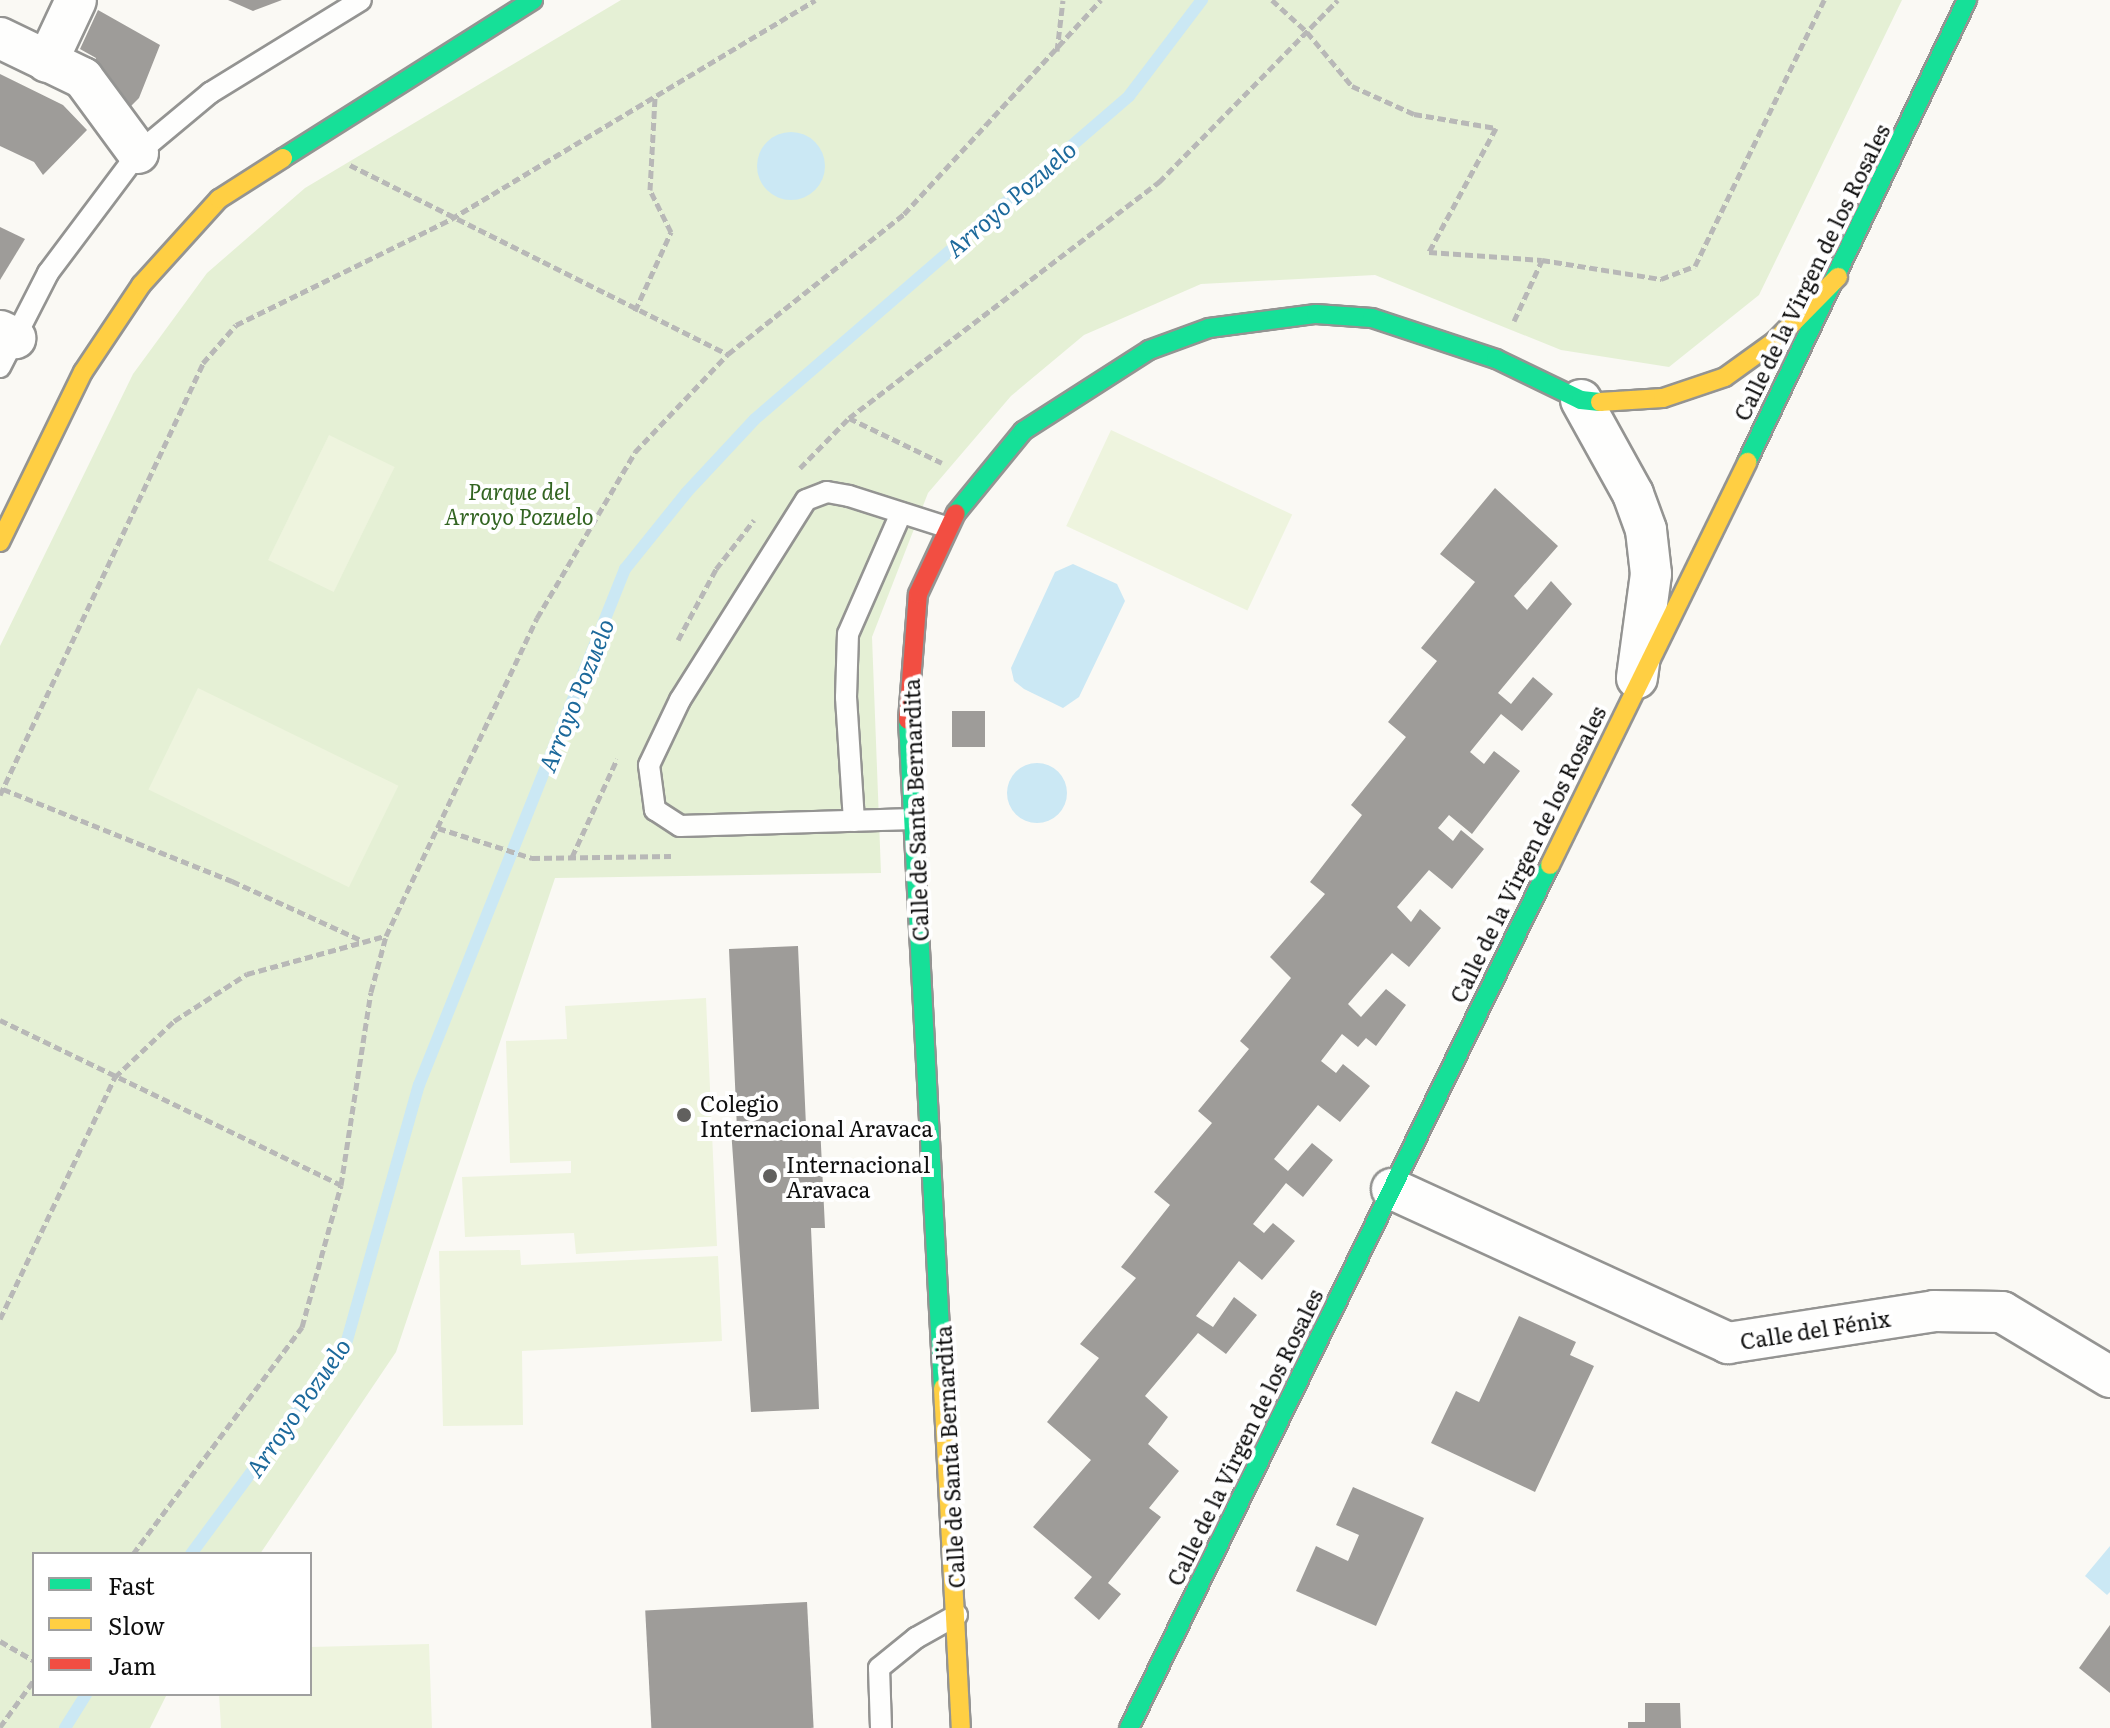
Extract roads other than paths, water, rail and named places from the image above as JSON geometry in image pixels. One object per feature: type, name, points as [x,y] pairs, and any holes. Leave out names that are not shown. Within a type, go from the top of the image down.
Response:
[{"type":"street","points":[[47,62],[76,0]]},
{"type":"street","points":[[0,542],[83,372],[141,285],[219,199],[304,141],[533,0]]},
{"type":"street","name":"Calle de la Virgen de los Rosales","points":[[1129,1728],[1637,682],[1838,277],[1967,0]]},
{"type":"street","points":[[0,38],[83,78],[138,153]]},
{"type":"street","name":"Calle de Santa Bernardita","points":[[961,1728],[914,819],[909,651],[918,594],[946,527],[978,480],[1023,431],[1077,392],[1149,350],[1209,328],[1316,314],[1372,318],[1496,359],[1581,400],[1663,398],[1725,377],[1775,341],[1838,277]]},
{"type":"street","points":[[1581,400],[1633,494],[1646,530],[1651,574],[1637,682]]},
{"type":"street","name":"Calle del Fénix","points":[[1392,1189],[1728,1343],[1934,1311],[2002,1312],[2110,1377]]},
{"type":"lane","points":[[5,346],[48,273],[138,153],[210,93],[361,0]]},
{"type":"lane","points":[[914,819],[680,826],[655,810],[649,765],[680,700],[806,500],[827,492],[946,527]]},
{"type":"lane","points":[[854,821],[846,697],[848,634],[901,513]]},
{"type":"lane","points":[[881,1728],[879,1668],[916,1638],[957,1615]]},
{"type":"water","points":[[791,132],[815,142],[825,166],[815,190],[791,200],[767,190],[757,166],[767,142]]},
{"type":"water","points":[[1073,564],[1117,584],[1125,601],[1079,697],[1063,708],[1024,689],[1014,681],[1011,668],[1055,572]]},
{"type":"water","points":[[1037,763],[1049,765],[1058,772],[1065,781],[1065,805],[1058,814],[1049,821],[1037,823],[1025,821],[1016,814],[1009,805],[1007,793],[1009,781],[1016,772],[1025,765]]},
{"type":"water","points":[[2110,1546],[2110,1592],[2107,1595],[2085,1576]]},
{"type":"waterway","name":"Arroyo Pozuelo","points":[[192,1552],[346,1344],[419,1085],[625,569],[686,493],[755,419],[1129,96],[1202,0]]},
{"type":"waterway","name":"Arroyo Pozuelo","points":[[65,1728],[85,1696]]},
{"type":"place","name":"Colegio Internacional Aravaca","points":[[684,1115]]},
{"type":"place","name":"Internacional Aravaca","points":[[770,1176]]},
{"type":"park label","name":"Parque del Arroyo Pozuelo","points":[[519,502]]}]
